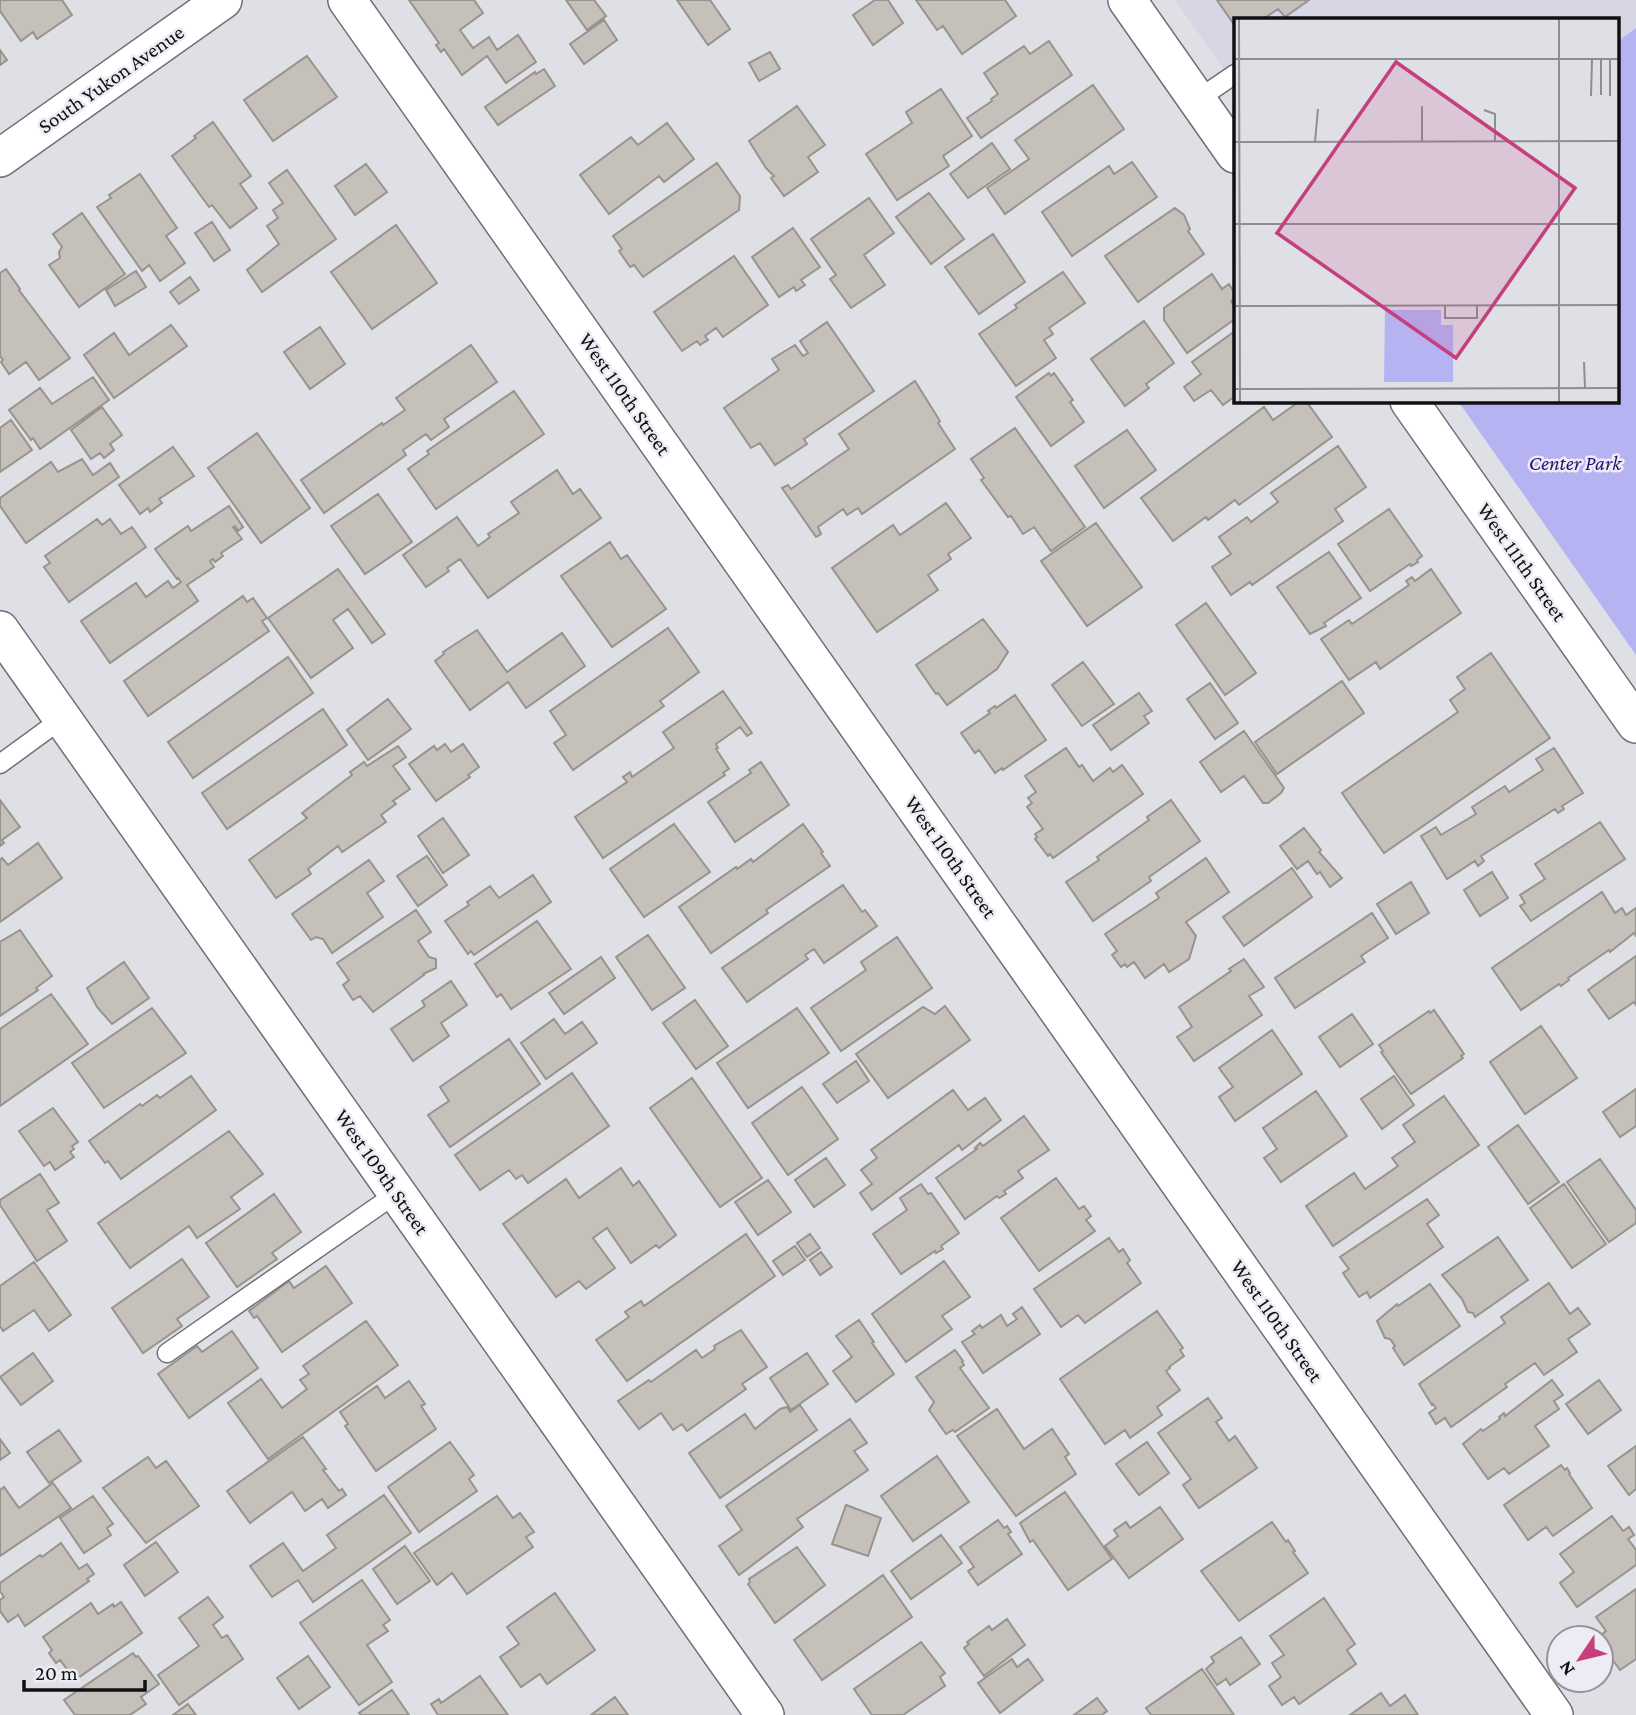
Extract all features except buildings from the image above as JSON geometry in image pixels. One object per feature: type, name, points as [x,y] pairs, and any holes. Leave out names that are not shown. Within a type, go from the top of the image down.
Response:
[{"type":"street","name":"South Yukon Avenue","points":[[0,158],[223,0]]},
{"type":"street","name":"West 110th Street","points":[[347,0],[1554,1715]]},
{"type":"street","points":[[1127,0],[1234,153]]},
{"type":"street","name":"West 111th Street","points":[[1410,402],[1636,724]]},
{"type":"street","name":"West 109th Street","points":[[0,630],[765,1715]]},
{"type":"lane","points":[[1197,100],[1234,75]]},
{"type":"lane","points":[[0,764],[63,719]]},
{"type":"lane","points":[[167,1353],[397,1193]]},
{"type":"shaded area","points":[[1175,0],[1636,0],[1636,28],[1618,41],[1618,18],[1234,18],[1234,84]]},
{"type":"green space","name":"Center Park","points":[[1636,28],[1636,655],[1459,402],[1618,402],[1618,41]]}]
